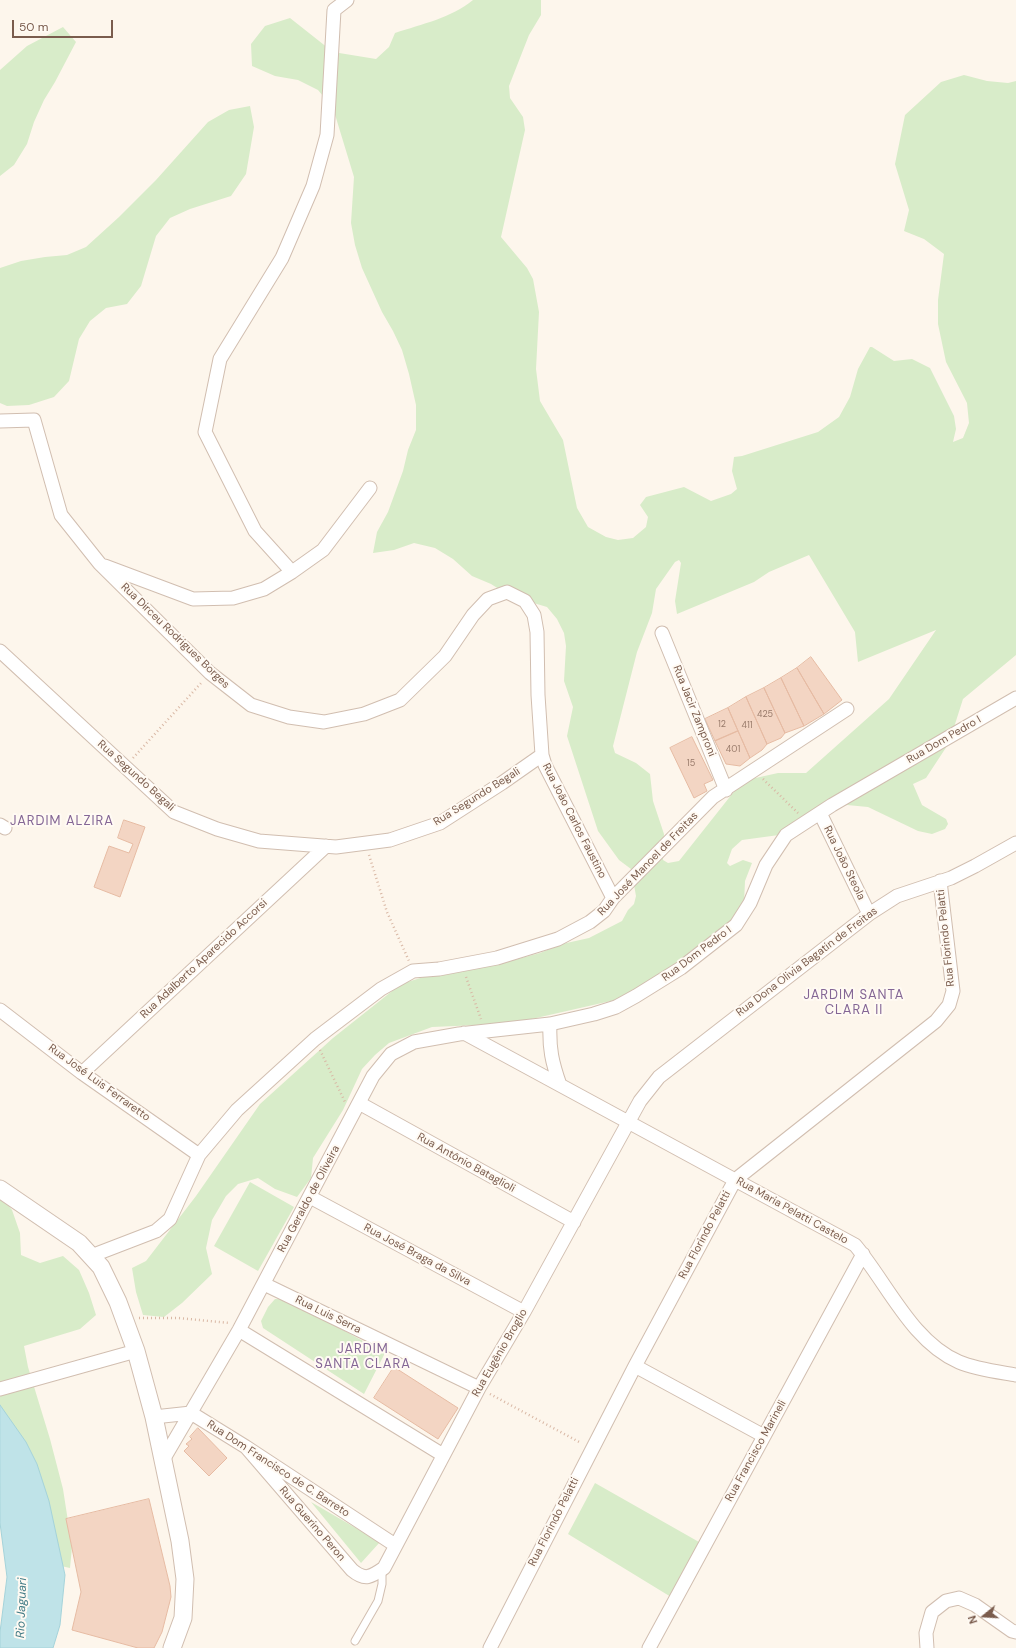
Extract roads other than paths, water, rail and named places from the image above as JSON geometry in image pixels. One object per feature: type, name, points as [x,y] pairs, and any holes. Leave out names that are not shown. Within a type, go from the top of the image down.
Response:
[{"type":"street","points":[[292,572],[255,531],[205,432],[220,360],[282,258],[313,186],[327,135],[334,10],[347,0]]},
{"type":"street","name":"Rua Dirceu Rodrigues Borges","points":[[0,421],[34,420],[61,514],[100,564],[210,673],[251,705],[289,717],[324,722],[364,714],[400,700],[445,656],[473,615],[488,599],[508,592],[525,601]]},
{"type":"street","points":[[100,564],[194,599],[233,598],[264,589],[292,572],[323,550],[370,488]]},
{"type":"street","name":"Rua João Carlos Faustino","points":[[525,601],[534,615],[537,632],[538,695],[542,755],[545,765],[613,898]]},
{"type":"street","name":"Rua Jacir Zamproni","points":[[662,633],[726,790]]},
{"type":"street","name":"Rua Segundo Begali","points":[[0,651],[174,812],[217,828],[259,841],[336,847],[390,840],[440,823],[542,755]]},
{"type":"street","name":"Rua Dom Pedro I","points":[[464,1033],[550,1024],[594,1014],[616,1007],[636,996],[680,968],[736,925],[750,903],[766,865],[786,835],[820,813],[1016,698]]},
{"type":"street","name":"Rua José Manoel de Freitas","points":[[91,1256],[156,1231],[170,1219],[199,1155],[237,1110],[315,1039],[381,989],[413,971],[497,958],[558,939],[590,922],[604,911],[613,898],[714,797],[847,709]]},
{"type":"street","name":"Rua João Steola","points":[[820,813],[869,914]]},
{"type":"street","name":"Rua Dona Olivia Bagatin de Freitas","points":[[629,1122],[640,1101],[659,1077],[869,914],[897,896],[940,881],[975,866],[1016,844]]},
{"type":"street","name":"Rua Adalberto Aparecido Accorsi","points":[[82,1073],[326,846]]},
{"type":"street","name":"Rua Florindo Pelatti","points":[[490,1648],[635,1366],[735,1180],[936,1021],[950,1005],[953,990],[940,881]]},
{"type":"street","name":"Rua José Luis Ferraretto","points":[[0,1010],[82,1073],[199,1155]]},
{"type":"street","points":[[550,1024],[550,1045],[553,1064],[560,1085]]},
{"type":"street","name":"Rua Maria Pelatti Castelo","points":[[464,1033],[855,1245],[913,1325],[934,1347],[960,1362],[1016,1376]]},
{"type":"street","name":"Rua Geraldo de Oliveira","points":[[163,1460],[241,1327],[373,1076],[391,1054],[414,1042],[464,1033]]},
{"type":"street","name":"Rua Antônio Bataglioli","points":[[359,1104],[574,1222]]},
{"type":"street","name":"Rua Eugênio Broglio","points":[[382,1569],[479,1388],[524,1312],[629,1122]]},
{"type":"street","points":[[0,1189],[79,1243],[101,1267],[118,1302],[136,1352],[154,1417],[180,1541],[185,1579],[183,1618],[172,1648]]},
{"type":"street","name":"Rua José Braga da Silva","points":[[310,1197],[524,1312]]},
{"type":"street","name":"Rua Francisco Marineli","points":[[648,1648],[863,1254]]},
{"type":"street","name":"Rua Luis Serra","points":[[264,1284],[479,1388]]},
{"type":"street","points":[[241,1327],[443,1455]]},
{"type":"street","points":[[0,1389],[136,1352]]},
{"type":"street","points":[[635,1366],[764,1436]]},
{"type":"street","points":[[154,1417],[191,1413]]},
{"type":"street","name":"Rua Dom Francisco de C. Barreto","points":[[191,1413],[396,1545]]},
{"type":"street","name":"Rua Guerino Peron","points":[[246,1447],[352,1570],[359,1576],[367,1577],[382,1569]]},
{"type":"street","points":[[927,1648],[926,1633],[932,1612],[946,1601],[959,1598],[975,1605],[1012,1631],[1016,1632]]},
{"type":"lane","points":[[355,1641],[378,1601],[382,1584],[382,1569]]},
{"type":"water","name":"Rio Jaguari","points":[[0,1405],[26,1442],[37,1464],[49,1501],[65,1575],[60,1625],[53,1648],[0,1648],[0,1632],[7,1577],[0,1523]]},
{"type":"district","name":"JARDIM ALZIRA","points":[[62,822]]},
{"type":"district","name":"JARDIM SANTA CLARA II","points":[[854,1004]]},
{"type":"district","name":"JARDIM SANTA CLARA","points":[[363,1358]]}]
